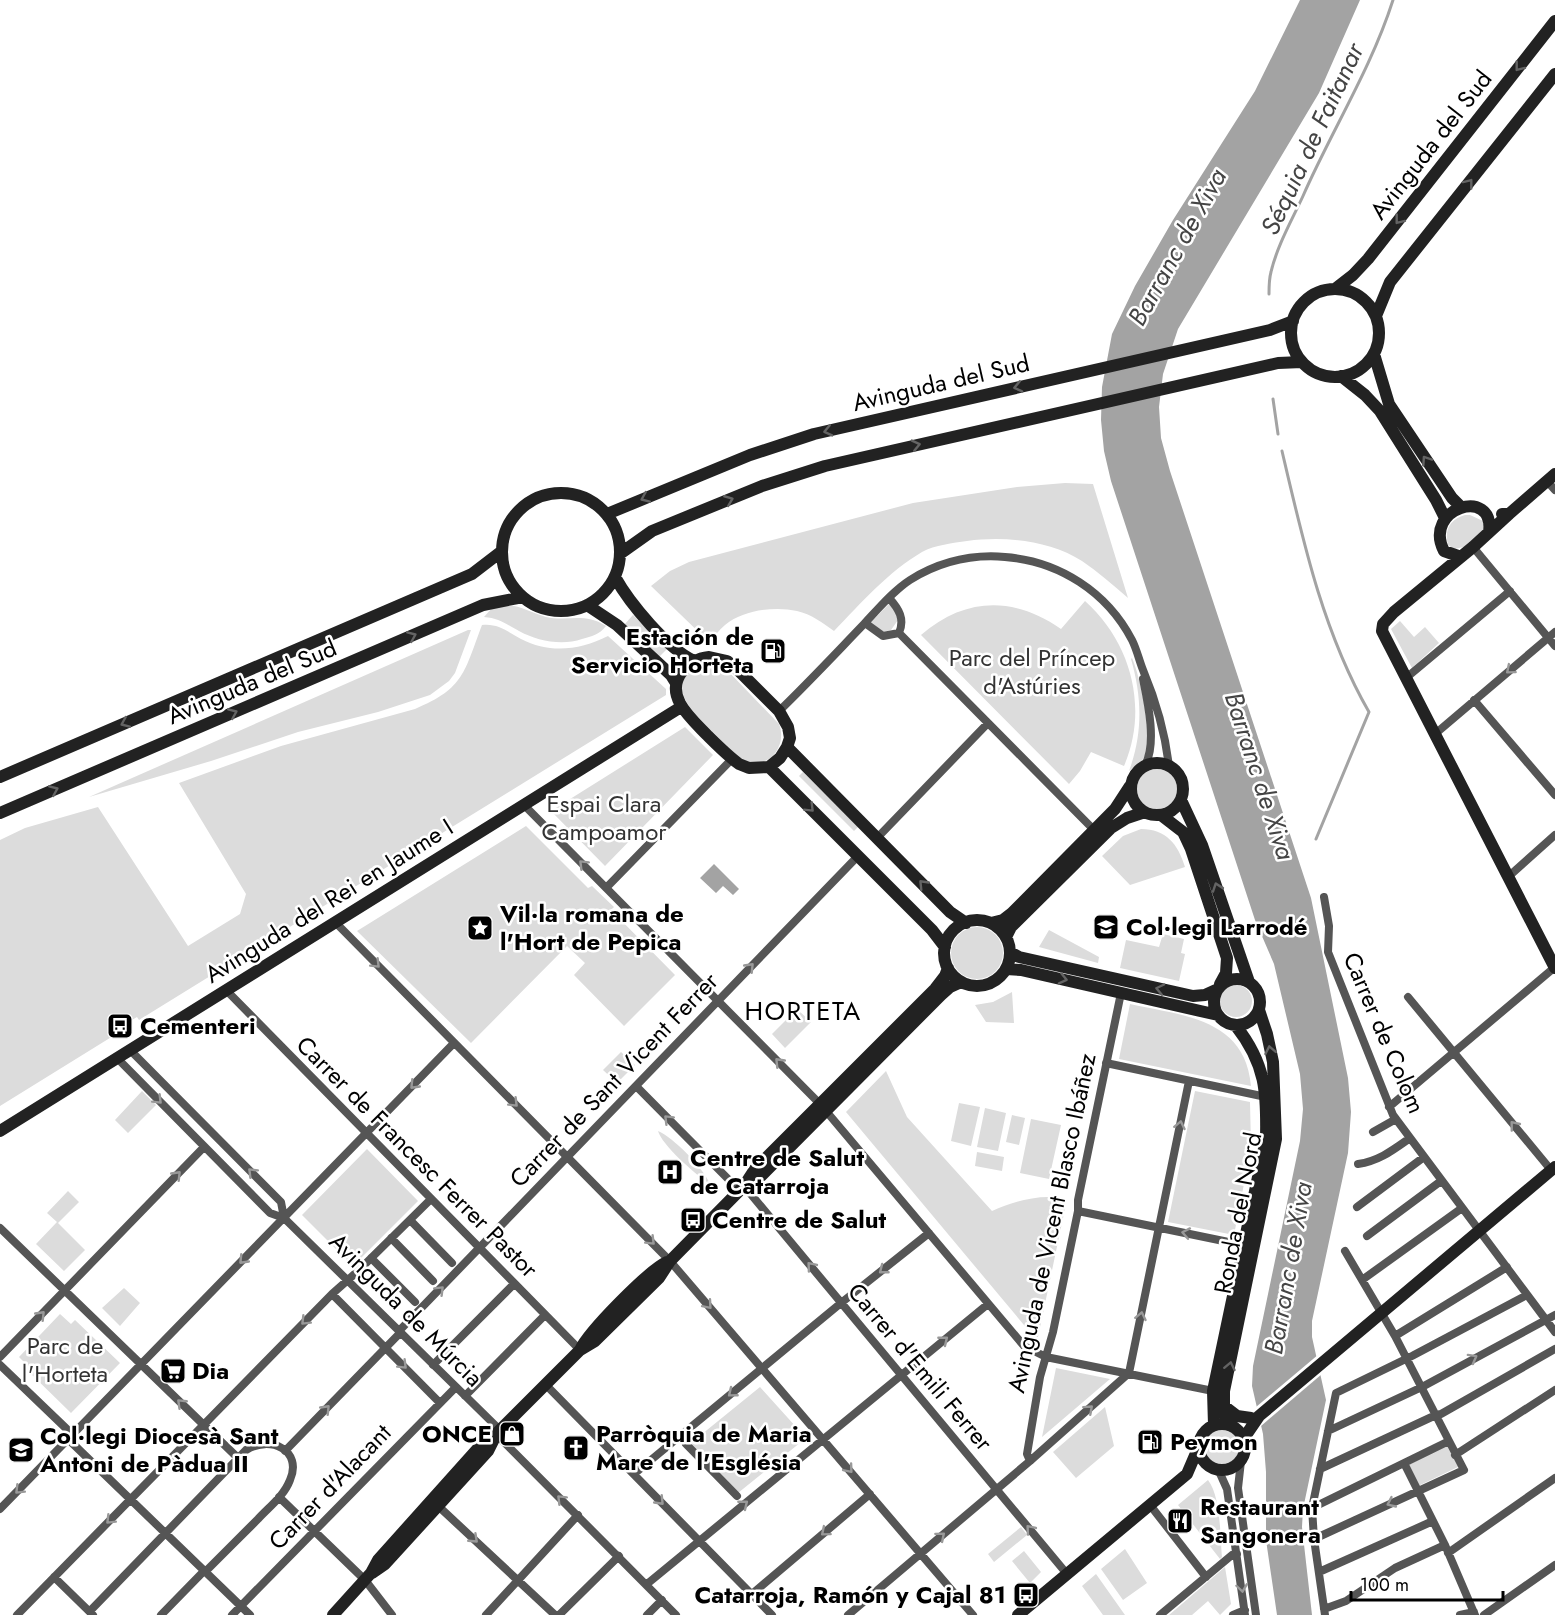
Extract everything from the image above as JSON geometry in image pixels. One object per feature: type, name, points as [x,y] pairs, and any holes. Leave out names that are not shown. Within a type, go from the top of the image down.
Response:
[{"type":"street","name":"Avinguda del Sud","points":[[1335,289],[1368,259],[1555,21]]},
{"type":"street","points":[[1376,316],[1390,282],[1555,74]]},
{"type":"street","points":[[1323,290],[1348,291],[1359,296],[1376,316],[1379,328],[1374,354],[1354,372],[1341,376],[1327,376],[1314,371],[1302,362],[1294,350],[1291,335],[1298,309],[1307,298],[1323,290]]},
{"type":"street","name":"Avinguda del Sud","points":[[607,514],[750,455],[814,434],[1270,330],[1293,321]]},
{"type":"street","points":[[1374,354],[1389,404],[1452,498],[1461,507]]},
{"type":"street","points":[[621,553],[652,531],[762,486],[825,466],[1278,363],[1302,362]]},
{"type":"street","points":[[1341,376],[1365,395],[1380,411],[1445,518]]},
{"type":"street","points":[[1389,1107],[1555,968],[1384,638],[1383,624],[1394,612],[1509,514],[1552,482]]},
{"type":"street","points":[[565,492],[595,503],[607,514],[617,532],[621,553],[615,577],[603,594],[587,606],[554,611],[537,606],[523,597],[511,584],[504,568],[502,551],[505,531],[515,514],[530,501],[549,493],[565,492]]},
{"type":"street","points":[[1438,574],[1444,551],[1440,538],[1445,518],[1461,507],[1469,505],[1482,510],[1509,514]]},
{"type":"street","points":[[1482,510],[1489,520],[1489,532]]},
{"type":"street","points":[[1473,547],[1510,591],[1552,635],[1555,646]]},
{"type":"street","name":"Avinguda del Sud","points":[[0,777],[472,574],[502,551]]},
{"type":"street","points":[[1444,551],[1461,557]]},
{"type":"street","points":[[778,711],[890,598],[905,584],[924,572],[962,558],[996,556],[1033,560],[1067,574],[1099,597],[1132,640],[1164,728],[1169,766]]},
{"type":"street","points":[[615,577],[635,609],[683,655],[694,661]]},
{"type":"street","points":[[1406,678],[1510,591]]},
{"type":"street","name":"Avinguda del Sud","points":[[0,813],[483,605],[523,597]]},
{"type":"street","points":[[890,598],[902,616],[898,633]]},
{"type":"street","points":[[587,606],[617,625],[662,666],[676,683]]},
{"type":"street","points":[[865,623],[883,636],[898,633]]},
{"type":"street","points":[[898,633],[1098,833]]},
{"type":"street","points":[[1435,734],[1552,635]]},
{"type":"street","points":[[708,657],[727,661],[778,711],[788,727],[790,738],[780,758],[769,767],[749,768],[732,759],[681,707],[676,692],[676,683],[684,669],[694,661],[708,657]]},
{"type":"street","points":[[1006,937],[1011,927],[1098,833],[1150,754],[1147,699],[1140,661]]},
{"type":"street","points":[[1474,700],[1555,795]]},
{"type":"street","name":"Avinguda del Rei en Jaume I","points":[[0,1131],[681,707]]},
{"type":"street","points":[[878,837],[988,723]]},
{"type":"street","points":[[787,747],[950,912],[966,923]]},
{"type":"street","points":[[606,888],[732,759]]},
{"type":"street","points":[[1144,765],[1153,763],[1169,766],[1180,777],[1183,793],[1180,800],[1170,812],[1161,815]]},
{"type":"street","points":[[769,767],[932,930],[945,947]]},
{"type":"street","points":[[1130,786],[1134,801],[1145,812]]},
{"type":"street","points":[[991,923],[1003,920],[1012,913],[1098,833],[1145,812],[1161,815],[1183,832],[1191,849],[1227,958],[1226,973],[1213,1002],[1218,1015],[1227,1024],[1236,1026],[1249,1022],[1259,1010],[1259,994],[1249,982],[1202,845],[1180,800]]},
{"type":"street","points":[[524,804],[823,1108],[1024,1346],[1046,1357],[1213,1391]]},
{"type":"street","points":[[1508,877],[1555,835]]},
{"type":"street","name":"Carrer de Sant Vicent Ferrer","points":[[285,1451],[858,856]]},
{"type":"street","name":"Carrer de Colom","points":[[1324,897],[1329,926],[1328,952],[1389,1107],[1555,1332]]},
{"type":"street","points":[[982,921],[991,923],[1006,937],[1010,952],[1006,969],[999,978],[985,985],[970,986],[953,976],[945,959],[945,947],[949,936],[955,929],[966,923],[982,921]]},
{"type":"street","points":[[335,922],[670,1261],[973,1615]]},
{"type":"street","points":[[1010,952],[1019,957],[1193,996],[1205,995],[1235,978],[1249,982]]},
{"type":"street","points":[[823,1108],[935,989],[948,968]]},
{"type":"street","points":[[1006,969],[1023,970],[1218,1015]]},
{"type":"street","points":[[333,1615],[368,1576],[385,1564],[435,1502],[488,1451],[498,1432],[580,1350],[596,1341],[659,1278],[670,1261],[742,1188],[755,1169],[823,1108],[941,995],[950,987],[961,982]]},
{"type":"street","name":"Carrer de Francesc Ferrer Pastor","points":[[226,991],[580,1350]]},
{"type":"street","name":"Avinguda de Vicent Blasco Ibáñez","points":[[1030,1461],[1027,1454],[1040,1377],[1078,1211],[1078,1200],[1121,993]]},
{"type":"street","points":[[1244,1438],[1255,1417],[1553,1168],[1408,997]]},
{"type":"street","name":"Ronda del Nord","points":[[1224,1425],[1224,1391],[1276,1139],[1273,1062],[1259,1010]]},
{"type":"street","name":"Ronda del Nord","points":[[1224,1425],[1213,1391],[1266,1139],[1265,1084],[1256,1054],[1236,1026]]},
{"type":"street","points":[[0,1509],[454,1043]]},
{"type":"street","name":"Avinguda de Múrcia","points":[[130,1050],[281,1202],[284,1218]]},
{"type":"street","name":"Avinguda de Múrcia","points":[[117,1058],[270,1213],[284,1218],[456,1387],[676,1615]]},
{"type":"street","points":[[1106,1063],[1266,1097]]},
{"type":"street","points":[[848,1615],[997,1490],[1129,1373],[1189,1081]]},
{"type":"street","name":"Carrer d'Emili Ferrer","points":[[636,1086],[742,1188],[1067,1574]]},
{"type":"street","points":[[1373,1132],[1396,1119]]},
{"type":"street","points":[[1358,1164],[1383,1157],[1410,1138]]},
{"type":"street","points":[[0,1357],[204,1147]]},
{"type":"street","points":[[1356,1207],[1424,1157]]},
{"type":"street","points":[[1367,1236],[1442,1181]]},
{"type":"street","points":[[16,1615],[332,1294],[431,1199]]},
{"type":"street","points":[[1362,1280],[1462,1208]]},
{"type":"street","points":[[1078,1211],[1243,1245]]},
{"type":"street","points":[[410,1220],[452,1263]]},
{"type":"street","points":[[0,1228],[238,1458]]},
{"type":"street","points":[[634,1474],[929,1233]]},
{"type":"street","points":[[391,1238],[433,1281]]},
{"type":"street","points":[[1314,1539],[1464,1470],[1395,1335],[1346,1251]]},
{"type":"street","points":[[372,1258],[415,1302]]},
{"type":"street","points":[[1395,1335],[1507,1267]]},
{"type":"street","points":[[433,1365],[514,1284]]},
{"type":"street","name":"Avinguda de Múrcia","points":[[332,1294],[440,1403]]},
{"type":"street","points":[[1527,1295],[1336,1393],[1312,1508],[1314,1539],[1325,1612],[1395,1568],[1446,1549],[1555,1478]]},
{"type":"street","points":[[646,1584],[988,1304]]},
{"type":"street","points":[[465,1396],[545,1315]]},
{"type":"street","points":[[1328,1431],[1422,1387],[1555,1315]]},
{"type":"street","points":[[1320,1469],[1441,1414],[1555,1349]]},
{"type":"street","points":[[0,1365],[131,1499],[250,1615]]},
{"type":"street","points":[[545,1384],[772,1615]]},
{"type":"street","name":"Carrer d'Alacant","points":[[232,1615],[456,1387]]},
{"type":"street","points":[[1455,1455],[1555,1390]]},
{"type":"street","points":[[1224,1406],[1237,1416],[1255,1417]]},
{"type":"street","points":[[1021,1614],[1187,1474],[1203,1434],[1224,1425],[1255,1417]]},
{"type":"street","points":[[1224,1425],[1241,1433],[1244,1438],[1245,1450],[1237,1478],[1256,1615]]},
{"type":"street","points":[[1312,1508],[1449,1441]]},
{"type":"street","points":[[54,1576],[89,1613],[238,1458],[254,1445],[263,1443],[275,1445],[285,1451],[291,1460],[293,1471],[289,1483],[279,1497],[161,1615]]},
{"type":"street","points":[[686,1444],[737,1496]]},
{"type":"street","points":[[1199,1446],[1203,1458],[1215,1468],[1227,1489],[1245,1612],[1233,1615]]},
{"type":"street","points":[[1187,1474],[1215,1468],[1227,1469],[1241,1461]]},
{"type":"street","points":[[1404,1463],[1474,1613],[1460,1615]]},
{"type":"street","points":[[752,1594],[870,1494]]},
{"type":"street","points":[[279,1497],[314,1532],[368,1576],[392,1615]]},
{"type":"street","points":[[435,1502],[557,1615],[619,1556]]},
{"type":"street","points":[[1150,1505],[1206,1577]]},
{"type":"street","points":[[486,1615],[578,1515]]},
{"type":"street","points":[[1319,1572],[1433,1521]]},
{"type":"street","points":[[1160,1615],[1237,1554]]},
{"type":"street","points":[[1484,1615],[1555,1564]]},
{"type":"street","points":[[647,1615],[662,1600]]},
{"type":"green space","points":[[1065,483],[1093,484],[1128,598],[1082,561],[1069,554],[1041,544],[996,539],[950,544],[922,552],[886,578],[834,631],[802,612],[769,609],[732,620],[709,642],[651,586],[670,571],[689,562],[913,503],[1017,487]]},
{"type":"green space","points":[[1465,515],[1483,521],[1483,531],[1464,547],[1454,549],[1448,545],[1449,526],[1455,519]]},
{"type":"green space","name":"Parc del Príncep d'Astúries","points":[[1085,601],[1101,617],[1124,656],[1135,699],[1135,722],[1124,766],[1091,752],[1069,784],[921,635],[955,613],[990,605],[1008,606],[1025,611],[1061,629]]},
{"type":"green space","points":[[889,604],[893,607],[898,620],[891,630],[884,632],[870,623]]},
{"type":"green space","points":[[505,605],[546,617],[590,619],[606,626],[595,635],[574,641],[542,640],[526,635],[498,620],[484,617],[491,609]]},
{"type":"green space","points":[[633,615],[667,649],[659,657],[624,625]]},
{"type":"green space","points":[[1400,621],[1414,637],[1425,627],[1439,643],[1412,668],[1391,629]]},
{"type":"green space","points":[[482,625],[498,627],[532,644],[554,648],[576,647],[608,636],[666,689],[666,695],[139,1020],[137,1017],[125,1024],[126,1028],[0,1106],[0,840],[25,828],[98,807],[188,946],[240,914],[246,894],[179,783],[281,746],[415,709],[431,701],[444,694],[461,677]]},
{"type":"green space","points":[[471,630],[455,673],[449,681],[430,695],[378,712],[298,732],[211,761],[89,797]]},
{"type":"green space","points":[[1132,658],[1145,709],[1147,739],[1143,759],[1129,771],[1139,729],[1139,701]]},
{"type":"green space","points":[[705,663],[726,669],[779,724],[781,739],[771,758],[757,763],[739,757],[690,707],[684,698],[682,688],[684,679],[691,671]]},
{"type":"green space","name":"Espai Clara Campoamor","points":[[685,727],[713,755],[605,866],[551,811]]},
{"type":"green space","points":[[1157,769],[1171,775],[1177,789],[1171,803],[1157,809],[1143,803],[1137,789],[1143,775]]},
{"type":"green space","points":[[803,772],[858,827],[854,831],[799,776]]},
{"type":"green space","points":[[526,826],[588,888],[592,886],[614,907],[611,910],[675,975],[624,1026],[574,975],[585,963],[567,946],[471,1043],[357,931]]},
{"type":"green space","points":[[1141,829],[1157,832],[1170,839],[1179,851],[1185,867],[1130,885],[1102,856],[1123,836]]},
{"type":"green space","points":[[972,927],[982,927],[996,934],[1003,953],[996,972],[982,979],[972,979],[962,975],[955,968],[951,958],[951,948],[955,938],[962,931]]},
{"type":"green space","points":[[1049,930],[1099,957],[1098,963],[1039,947]]},
{"type":"green space","points":[[1163,934],[1184,939],[1181,953],[1185,954],[1179,981],[1120,968],[1126,940],[1159,947]]},
{"type":"green space","points":[[1236,985],[1247,990],[1252,1001],[1247,1012],[1236,1017],[1225,1012],[1220,1001],[1225,990]]},
{"type":"green space","points":[[1012,992],[1014,1023],[986,1022],[975,1005],[993,1002]]},
{"type":"green space","points":[[1130,1004],[1190,1017],[1224,1033],[1237,1046],[1246,1063],[1251,1086],[1119,1059]]},
{"type":"green space","points":[[797,1009],[811,1022],[785,1048],[772,1034]]},
{"type":"green space","points":[[621,1052],[635,1065],[617,1083],[603,1070]]},
{"type":"green space","points":[[886,1071],[907,1117],[992,1211],[1028,1199],[1057,1197],[1067,1199],[1038,1337],[1034,1337],[846,1112]]},
{"type":"green space","points":[[142,1091],[156,1105],[128,1133],[115,1120]]},
{"type":"green space","points":[[1195,1091],[1250,1102],[1251,1148],[1234,1235],[1168,1222]]},
{"type":"green space","points":[[959,1103],[980,1107],[971,1146],[951,1141]]},
{"type":"green space","points":[[985,1108],[1006,1113],[998,1151],[977,1147]]},
{"type":"green space","points":[[1012,1115],[1025,1118],[1019,1145],[1006,1142]]},
{"type":"green space","points":[[1031,1119],[1061,1125],[1049,1179],[1020,1173]]},
{"type":"green space","points":[[658,1131],[687,1154],[709,1182],[701,1178],[679,1158]]},
{"type":"green space","points":[[367,1149],[418,1201],[353,1266],[302,1215]]},
{"type":"green space","points":[[977,1152],[1004,1157],[1002,1171],[975,1166]]},
{"type":"green space","points":[[68,1191],[79,1202],[58,1223],[85,1250],[64,1271],[36,1244],[57,1222],[47,1213]]},
{"type":"green space","points":[[124,1288],[140,1303],[120,1326],[102,1308]]},
{"type":"green space","name":"Parc de l'Horteta","points":[[60,1314],[71,1324],[75,1320],[120,1363],[71,1413],[24,1367],[26,1364],[19,1357]]},
{"type":"green space","points":[[1056,1368],[1110,1379],[1042,1437]]},
{"type":"green space","points":[[760,1387],[806,1438],[738,1493],[691,1443]]},
{"type":"green space","points":[[1105,1407],[1114,1446],[1076,1478],[1053,1452]]},
{"type":"green space","points":[[1222,1428],[1235,1433],[1240,1446],[1235,1459],[1222,1464],[1209,1459],[1204,1446],[1209,1433]]},
{"type":"green space","points":[[1447,1445],[1458,1467],[1414,1488],[1404,1467]]},
{"type":"green space","points":[[1208,1480],[1218,1506],[1222,1557],[1220,1559],[1178,1505]]},
{"type":"green space","points":[[1021,1527],[1027,1535],[994,1562],[988,1554]]},
{"type":"green space","points":[[1125,1549],[1147,1583],[1123,1600],[1101,1569]]},
{"type":"green space","points":[[1024,1551],[1041,1572],[1030,1583],[1012,1561]]},
{"type":"green space","points":[[1225,1567],[1231,1604],[1220,1615],[1208,1601],[1192,1615],[1169,1615]]},
{"type":"green space","points":[[1096,1574],[1125,1615],[1103,1615],[1082,1586]]},
{"type":"water","name":"Barranc de Xiva","points":[[1300,0],[1360,0],[1319,93],[1178,329],[1163,374],[1159,407],[1161,438],[1170,471],[1311,898],[1348,1078],[1351,1112],[1348,1153],[1312,1321],[1312,1337],[1326,1400],[1303,1509],[1302,1527],[1312,1615],[1277,1615],[1266,1540],[1266,1472],[1263,1434],[1252,1386],[1253,1366],[1300,1141],[1303,1109],[1300,1074],[1274,964],[1255,920],[1111,481],[1104,451],[1101,420],[1102,387],[1112,334],[1135,286],[1173,220],[1255,91]]},
{"type":"water","points":[[714,864],[739,889],[733,895],[723,886],[716,893],[700,878]]},
{"type":"pier","points":[[1319,1354],[1322,1374],[1261,1426],[1256,1407]]},
{"type":"waterway","name":"Séquia de Faitanar","points":[[1269,294],[1270,275],[1281,243],[1314,171],[1363,75],[1393,0]]},
{"type":"waterway","name":"Séquia de Faitanar","points":[[1273,399],[1278,434]]},
{"type":"waterway","name":"Séquia de Faitanar","points":[[1282,451],[1316,585],[1339,650],[1369,712],[1316,839]]},
{"type":"place","name":"Estación de Servicio Horteta","points":[[773,651]]},
{"type":"place","name":"Col·legi Larrodé","points":[[1106,927]]},
{"type":"place","name":"Vil·la romana de l'Hort de Pepica","points":[[480,928]]},
{"type":"place","name":"Cementeri","points":[[120,1026]]},
{"type":"place","name":"Centre de Salut de Catarroja","points":[[670,1172]]},
{"type":"place","name":"Centre de Salut","points":[[693,1220]]},
{"type":"place","name":"Dia","points":[[173,1371]]},
{"type":"place","name":"ONCE","points":[[512,1434]]},
{"type":"place","name":"Peymon","points":[[1150,1442]]},
{"type":"place","name":"Parròquia de Maria Mare de l'Església","points":[[576,1448]]},
{"type":"place","name":"Col·legi Diocesà Sant Antoni de Pàdua II","points":[[21,1450]]},
{"type":"place","name":"Restaurant Sangonera","points":[[1180,1521]]},
{"type":"place","name":"Catarroja, Ramón y Cajal 81","points":[[1026,1595]]},
{"type":"district","name":"HORTETA","points":[[803,1011]]}]
